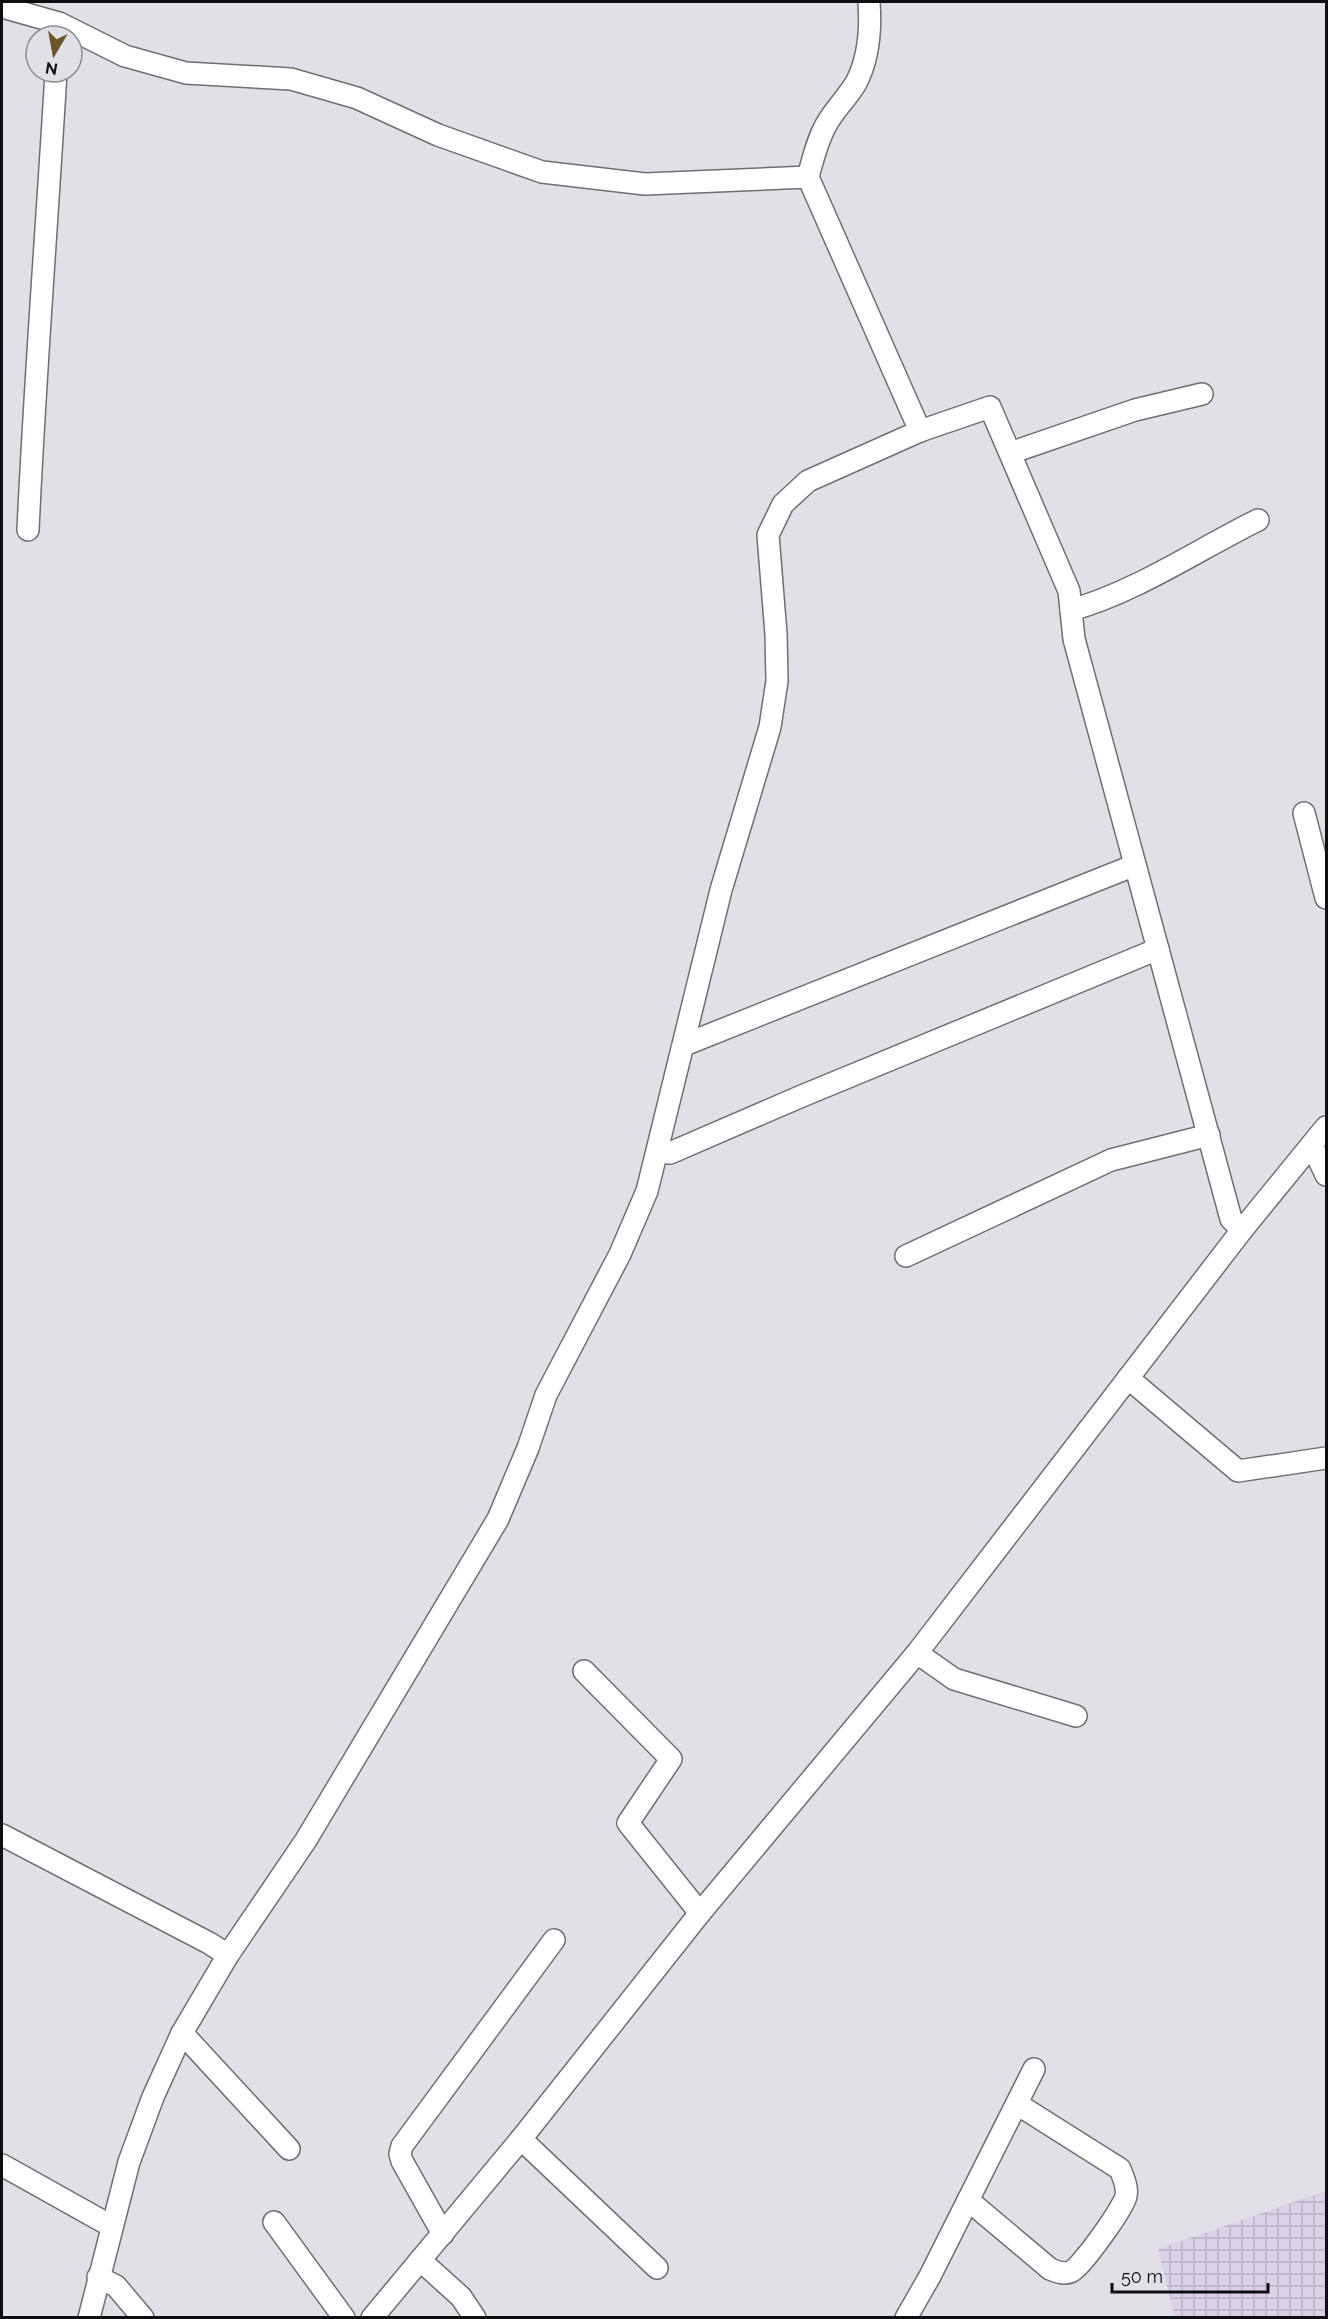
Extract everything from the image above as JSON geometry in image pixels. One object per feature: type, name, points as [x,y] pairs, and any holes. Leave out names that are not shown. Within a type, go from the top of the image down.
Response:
[{"type":"street","points":[[869,2],[869,39],[866,56],[856,83],[828,122],[818,141],[808,177],[920,431]]},
{"type":"street","points":[[2,7],[44,24]]},
{"type":"street","points":[[84,40],[125,56],[186,73],[291,79],[357,98],[438,135],[542,172],[645,184],[808,177]]},
{"type":"street","points":[[28,530],[34,388],[55,84]]},
{"type":"street","points":[[1010,453],[1135,410],[1202,394]]},
{"type":"street","points":[[89,2318],[111,2226],[133,2151],[153,2097],[182,2033],[228,1955],[306,1840],[498,1519],[528,1448],[546,1395],[621,1254],[647,1191],[721,891],[770,727],[777,681],[776,634],[768,535],[783,504],[808,481],[920,431],[990,407],[1069,591],[1074,639],[1135,865],[1231,1218],[1242,1230]]},
{"type":"street","points":[[1071,610],[1088,605],[1139,582],[1258,520]]},
{"type":"street","points":[[1304,813],[1326,898]]},
{"type":"street","points":[[684,1045],[1135,865]]},
{"type":"street","points":[[657,1152],[669,1153],[1158,949]]},
{"type":"street","points":[[372,2318],[521,2139],[700,1913],[917,1653],[1242,1230],[1326,1126]]},
{"type":"street","points":[[906,1256],[1026,1202],[1111,1160],[1209,1135]]},
{"type":"street","points":[[1312,1145],[1326,1175]]},
{"type":"street","points":[[1128,1378],[1238,1471],[1326,1458]]},
{"type":"street","points":[[917,1653],[954,1679],[1076,1716]]},
{"type":"street","points":[[584,1671],[671,1759],[628,1823],[700,1913]]},
{"type":"street","points":[[2,1835],[228,1955]]},
{"type":"street","points":[[443,2234],[402,2161],[400,2154],[402,2146],[554,1940]]},
{"type":"street","points":[[182,2033],[290,2148]]},
{"type":"street","points":[[906,2318],[930,2276],[1034,2069]]},
{"type":"street","points":[[968,2200],[1050,2269],[1060,2274],[1071,2272],[1081,2264],[1121,2208],[1126,2195],[1126,2184],[1120,2169],[1017,2104]]},
{"type":"street","points":[[521,2139],[657,2268]]},
{"type":"street","points":[[2,2165],[111,2226]]},
{"type":"street","points":[[274,2222],[344,2318]]},
{"type":"street","points":[[420,2260],[461,2297],[475,2318]]},
{"type":"street","points":[[99,2277],[116,2286],[143,2318]]},
{"type":"shaded area","points":[[1326,2191],[1326,2317],[1175,2317],[1158,2249]]}]
